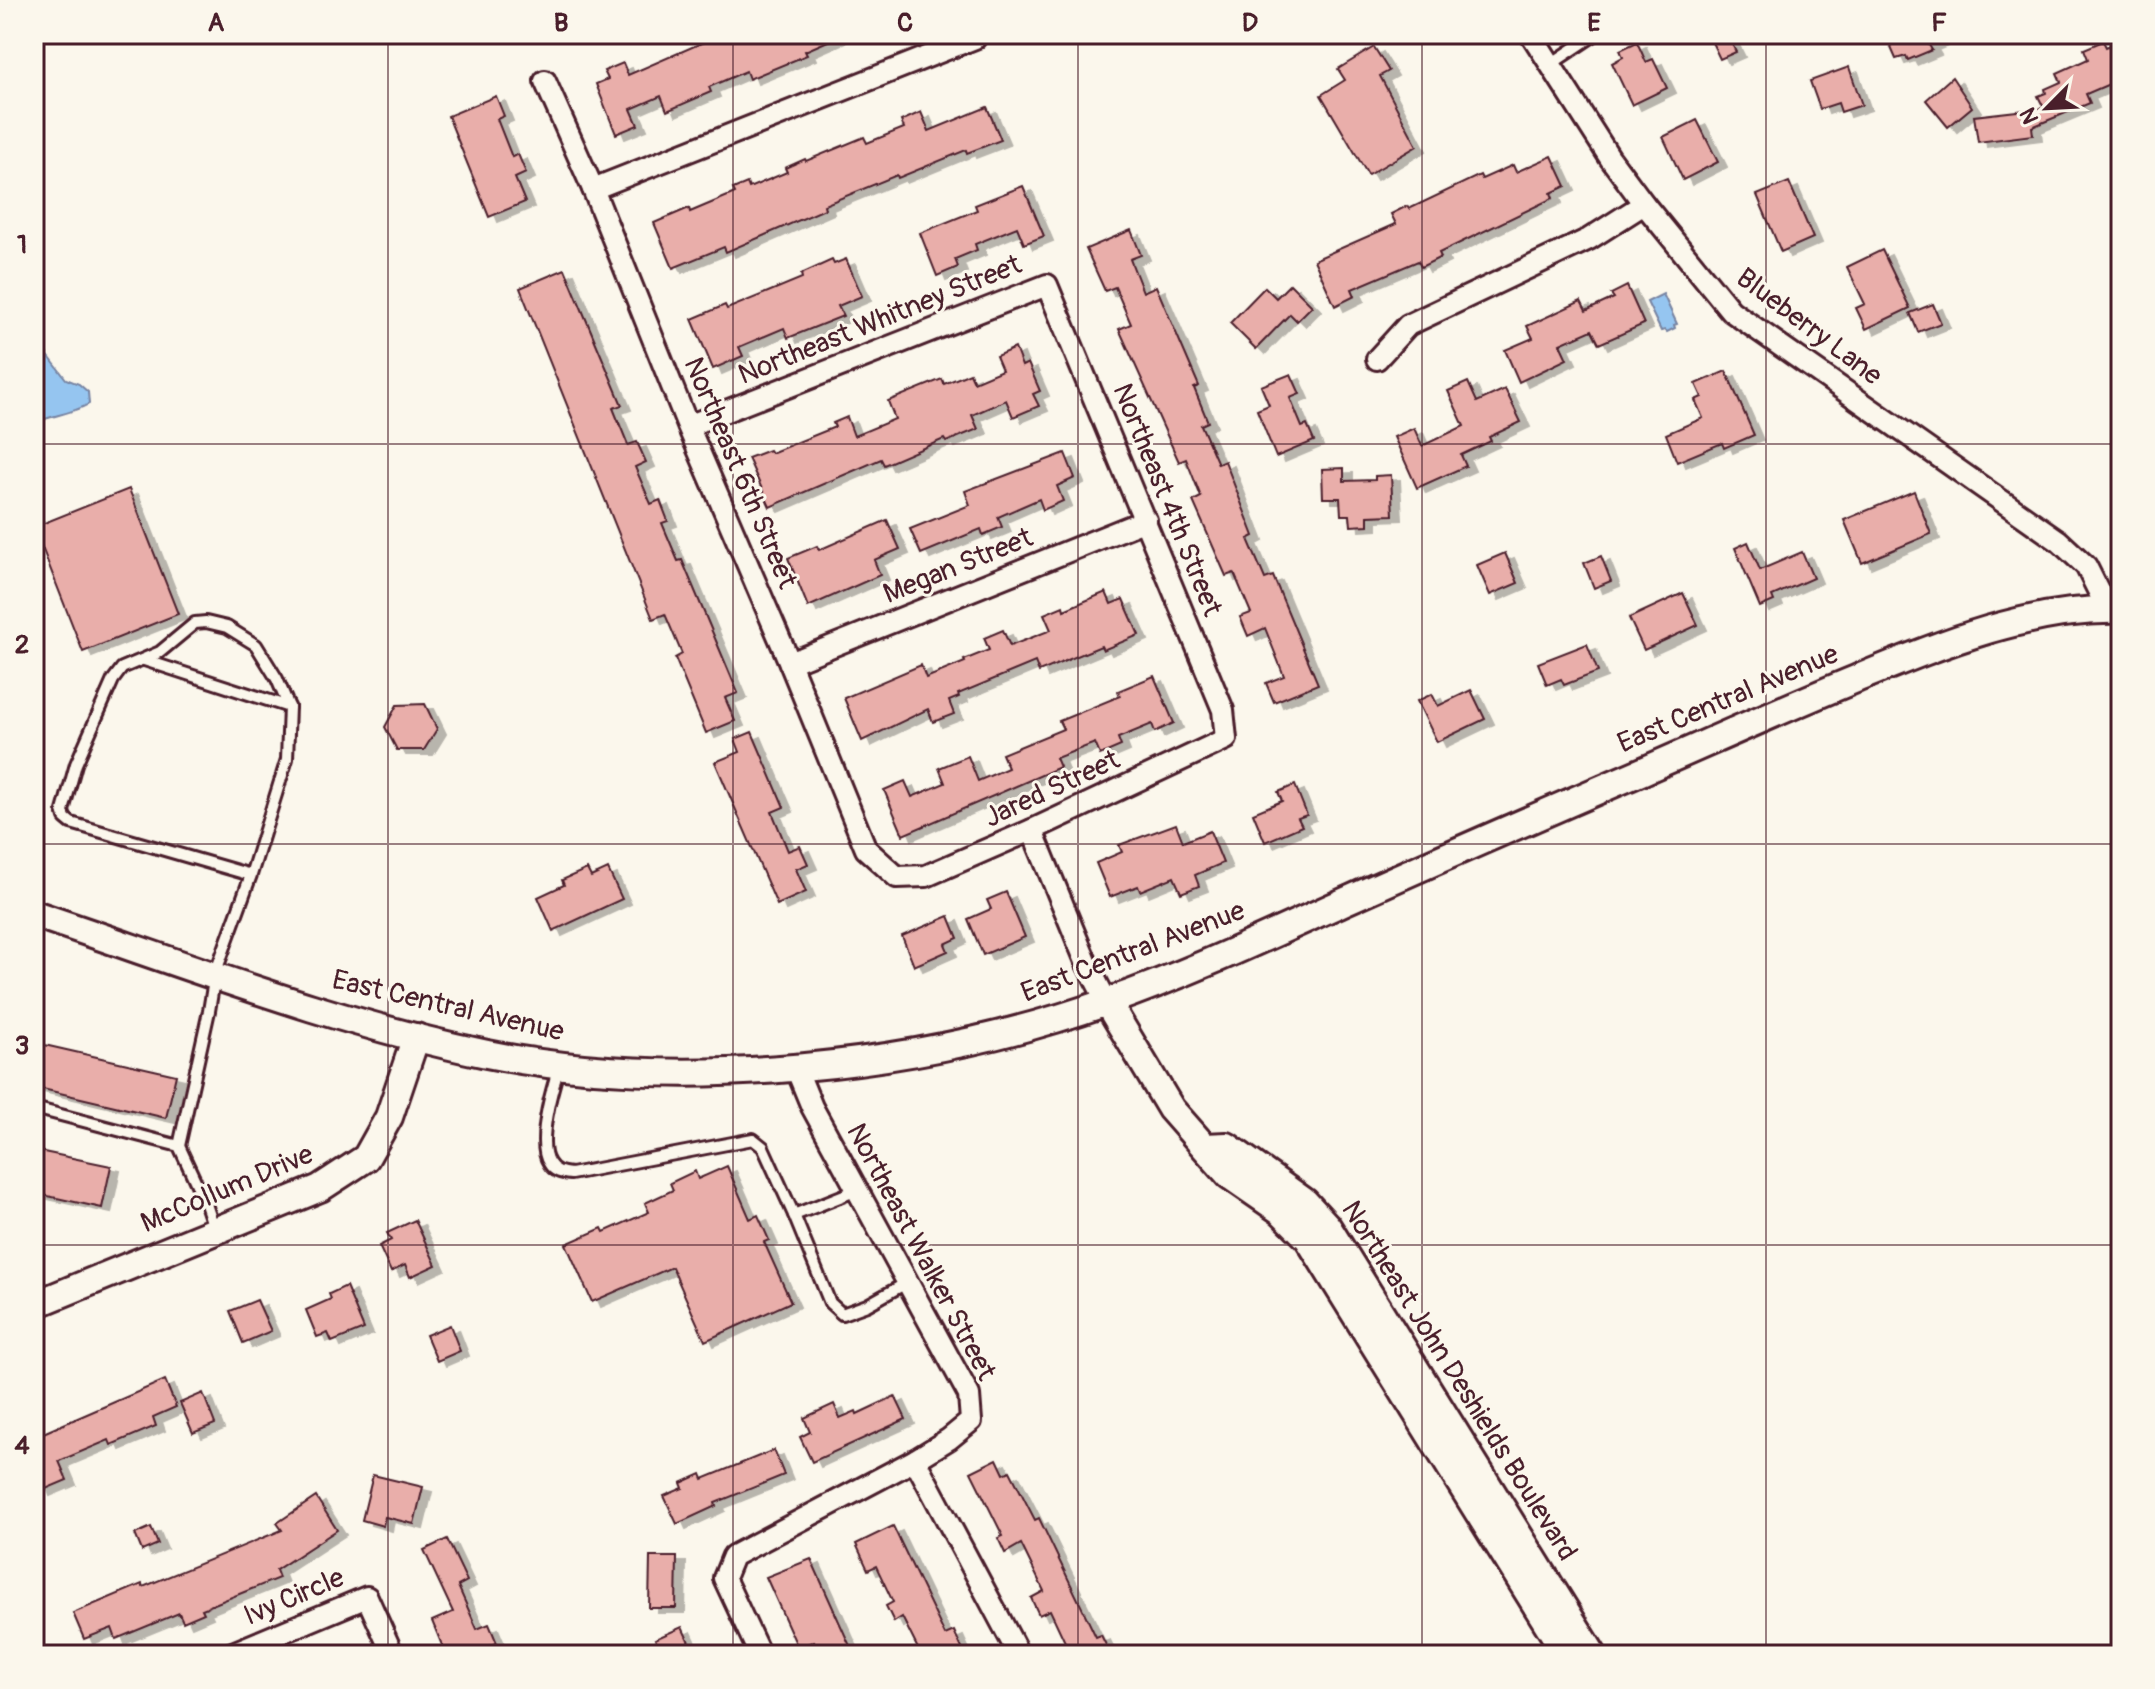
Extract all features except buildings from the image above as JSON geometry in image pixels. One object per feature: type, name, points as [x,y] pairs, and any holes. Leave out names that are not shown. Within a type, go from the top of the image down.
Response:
[{"type":"main road","name":"East Central Avenue","points":[[34,914],[307,1006],[490,1054],[559,1065],[720,1073],[881,1058],[995,1035],[1107,1002],[1209,962],[1629,777],[1947,642],[2043,617],[2114,610]]},
{"type":"main road","name":"Northeast John Deshields Boulevard","points":[[1107,1002],[1171,1109],[1229,1175],[1281,1211],[1308,1238],[1567,1655]]},
{"type":"main road","name":"McCollum Drive","points":[[34,1305],[320,1188],[366,1158],[389,1117],[416,1037]]},
{"type":"main road","name":"Northeast John Deshields Boulevard","points":[[1205,1147],[1227,1146],[1305,1202],[1327,1226],[1593,1655]]},
{"type":"street","name":"Blueberry Lane","points":[[1531,34],[1610,158],[1731,311],[2059,541],[2086,566],[2114,610]]},
{"type":"street","points":[[593,189],[975,38]]},
{"type":"street","name":"Northeast 6th Street","points":[[545,81],[593,189],[688,426],[866,849],[897,877]]},
{"type":"street","points":[[1377,359],[1408,325],[1589,239],[1644,204]]},
{"type":"street","name":"Northeast Whitney Street","points":[[688,426],[1047,285]]},
{"type":"street","name":"Northeast 4th Street","points":[[1047,285],[1223,710],[1226,739]]},
{"type":"street","name":"Megan Street","points":[[790,663],[1146,520]]},
{"type":"street","name":"Jared Street","points":[[897,877],[926,876],[1226,739]]},
{"type":"street","points":[[1032,830],[1087,964],[1107,1002]]},
{"type":"street","name":"Northeast Walker Street","points":[[760,1655],[724,1578],[733,1556],[915,1460],[971,1421],[969,1395],[812,1107],[796,1068]]},
{"type":"street","points":[[915,1460],[1019,1655]]},
{"type":"street","name":"Ivy Circle","points":[[228,1655],[367,1597],[393,1655]]},
{"type":"lane","points":[[1551,64],[1596,34]]},
{"type":"lane","points":[[215,1231],[179,1146],[215,974],[251,875],[287,759],[289,707],[277,679],[256,645],[227,627],[195,623],[160,652],[122,668],[113,680],[76,764],[63,803],[65,818],[71,823],[251,875]]},
{"type":"lane","points":[[144,660],[289,707]]},
{"type":"lane","points":[[559,1065],[550,1097],[544,1152],[550,1166],[559,1172],[571,1174],[753,1139],[763,1147],[830,1303],[842,1314],[867,1305],[908,1282]]},
{"type":"lane","points":[[34,1108],[179,1146]]},
{"type":"lane","points":[[794,1215],[857,1190]]},
{"type":"water","points":[[1663,294],[1677,324],[1667,332],[1661,331],[1647,302]]},
{"type":"water","points":[[34,337],[66,379],[88,392],[89,404],[34,423]]}]
